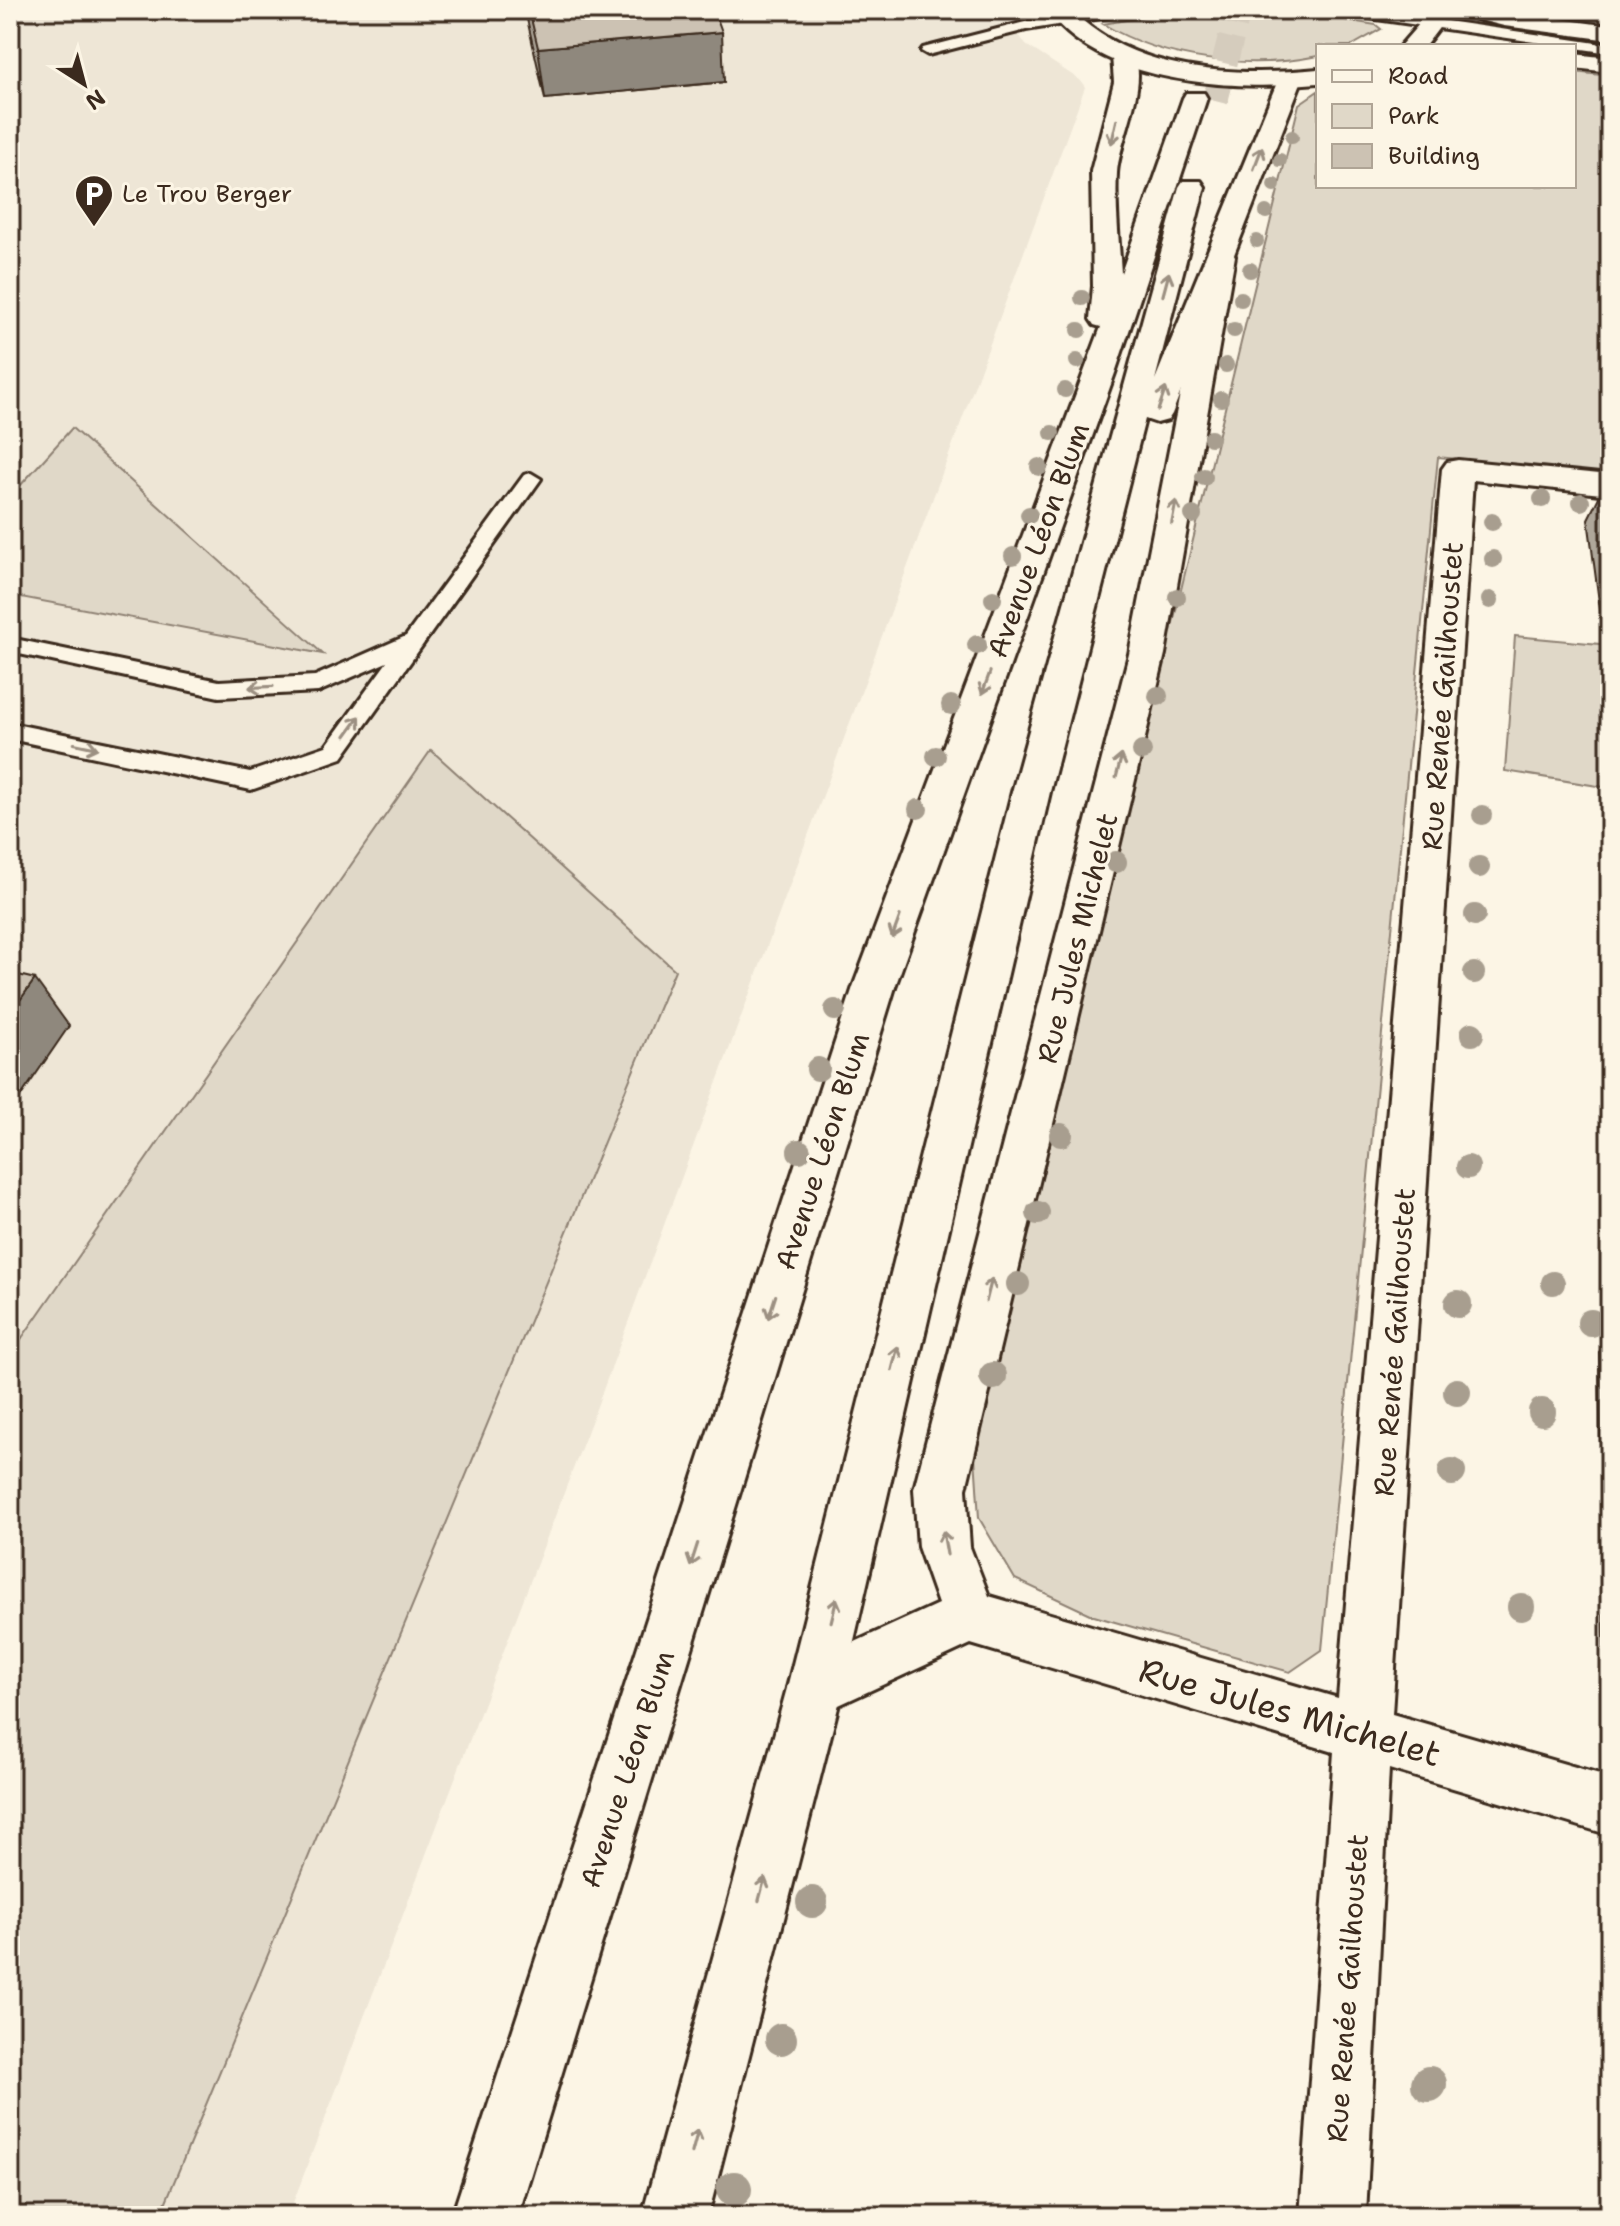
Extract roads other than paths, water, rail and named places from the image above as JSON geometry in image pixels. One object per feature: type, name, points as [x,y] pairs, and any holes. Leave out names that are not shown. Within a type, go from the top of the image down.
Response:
[{"type":"main road","points":[[1468,10],[1517,21],[1610,33]]},
{"type":"main road","points":[[1031,792],[1165,390],[1222,253],[1304,78],[1241,79],[1176,70],[1124,56],[1088,37],[1062,15]]},
{"type":"main road","points":[[1413,44],[1432,17]]},
{"type":"main road","points":[[1100,373],[1107,286],[1104,171],[1126,82],[1124,56]]},
{"type":"main road","points":[[1576,61],[1610,65]]},
{"type":"main road","name":"Avenue Léon Blum","points":[[485,2216],[874,987],[1100,373],[1205,100],[1148,351],[1031,792],[815,1688],[675,2216]]},
{"type":"main road","name":"Rue Jules Michelet","points":[[1222,253],[1147,654],[940,1489],[944,1547],[970,1617],[1610,1806]]},
{"type":"main road","name":"Rue Renée Gailhoustet","points":[[1333,2216],[1363,1735],[1458,469],[1610,485]]},
{"type":"main road","points":[[815,1688],[970,1617]]},
{"type":"lane","points":[[928,51],[1062,15],[1126,10]]},
{"type":"lane","points":[[1342,10],[1432,17],[1610,49]]},
{"type":"lane","points":[[1148,351],[1186,341]]},
{"type":"lane","points":[[10,731],[251,781],[334,752],[531,479]]},
{"type":"lane","points":[[10,645],[219,689],[318,684],[414,641]]},
{"type":"tunnel","points":[[1215,101],[1238,10]]},
{"type":"place","name":"Le Trou Berger","points":[[94,228]]}]
